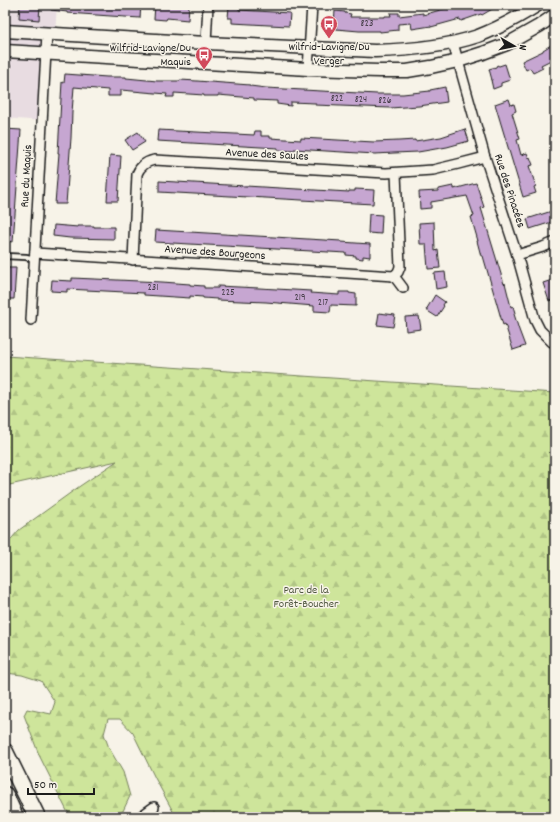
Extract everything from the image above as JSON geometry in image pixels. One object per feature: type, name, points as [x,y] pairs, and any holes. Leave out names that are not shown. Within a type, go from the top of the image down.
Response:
[{"type":"highway","points":[[5,752],[37,817]]},
{"type":"highway","points":[[5,795],[15,817]]},
{"type":"street","points":[[203,63],[206,43],[208,5]]},
{"type":"street","points":[[308,69],[312,5]]},
{"type":"street","points":[[5,31],[206,43],[403,51],[453,43],[478,36],[505,24],[538,5]]},
{"type":"street","points":[[5,51],[308,69],[379,72],[407,71],[458,62],[507,44],[555,15]]},
{"type":"street","name":"Rue du Maquis","points":[[31,320],[47,34]]},
{"type":"street","name":"Rue des Pinacées","points":[[453,43],[535,320],[540,330],[552,342]]},
{"type":"street","name":"Avenue des Saules","points":[[133,260],[137,174],[143,164],[148,161],[154,160],[369,173],[396,173],[433,170],[486,157]]},
{"type":"street","points":[[396,173],[400,267],[394,276],[403,288]]},
{"type":"street","points":[[517,255],[555,242]]},
{"type":"street","name":"Avenue des Bourgeons","points":[[34,256],[133,260],[394,276]]},
{"type":"street","points":[[140,817],[154,807]]},
{"type":"lane","points":[[5,91],[6,66]]},
{"type":"lane","points":[[5,256],[34,256]]},
{"type":"shaded area","points":[[5,5],[57,5],[55,34],[48,34],[42,121],[5,118]]},
{"type":"green space","name":"Parc de la Forêt-Boucher","points":[[5,356],[555,393],[555,817],[176,817],[133,733],[120,719],[108,719],[104,734],[109,748],[123,772],[130,796],[123,811],[114,817],[74,817],[67,811],[39,755],[24,715],[27,709],[51,714],[55,702],[41,681],[22,675],[6,673],[5,670],[5,546],[19,530],[117,461],[5,486]]},
{"type":"building","points":[[20,5],[40,5],[39,20],[19,18]]},
{"type":"building","points":[[51,5],[141,5],[140,18],[67,13],[51,10]]},
{"type":"building","points":[[155,5],[189,5],[188,20],[167,18],[166,20],[154,19]]},
{"type":"building","points":[[457,5],[499,5],[482,15],[481,14],[461,21],[460,19],[431,27],[412,29],[411,23],[398,24],[398,30],[380,32],[336,29],[336,23],[334,23],[335,11],[351,14],[350,17],[385,17],[391,16],[390,13],[399,13],[399,16],[423,13],[423,15]]},
{"type":"building","points":[[229,6],[239,7],[239,10],[290,13],[289,26],[232,23],[232,18],[228,18]]},
{"type":"building","points":[[551,45],[555,45],[555,58],[541,65],[543,68],[533,73],[530,68],[526,70],[522,61],[543,51]]},
{"type":"building","points":[[505,64],[510,80],[501,83],[501,86],[493,89],[489,69],[496,67],[497,65],[499,66]]},
{"type":"building","points":[[65,74],[126,77],[157,81],[197,81],[250,85],[266,88],[377,94],[403,94],[430,91],[445,87],[447,102],[390,108],[315,105],[315,103],[291,102],[291,106],[277,104],[277,101],[254,100],[254,98],[218,95],[204,96],[174,93],[174,97],[166,97],[167,94],[121,90],[121,96],[108,96],[108,90],[74,87],[66,204],[55,204],[62,82],[64,83]]},
{"type":"building","points":[[509,99],[511,105],[514,104],[516,111],[512,113],[520,139],[517,140],[521,155],[527,153],[529,158],[530,157],[533,165],[529,166],[536,186],[534,187],[536,193],[523,197],[495,104]]},
{"type":"building","points":[[5,129],[21,130],[13,242],[5,241]]},
{"type":"building","points":[[465,129],[469,141],[447,147],[418,152],[375,154],[294,149],[294,151],[278,150],[278,148],[157,141],[158,130],[254,135],[255,131],[261,131],[261,136],[270,136],[270,138],[374,142],[415,141],[441,137]]},
{"type":"building","points":[[138,132],[145,142],[132,150],[125,140]]},
{"type":"building","points":[[110,155],[121,156],[118,201],[107,201]]},
{"type":"building","points":[[159,181],[349,192],[355,191],[355,189],[374,190],[373,204],[159,192]]},
{"type":"building","points":[[476,183],[484,207],[481,208],[504,284],[505,283],[511,307],[513,306],[514,314],[525,346],[513,350],[505,324],[503,325],[483,256],[481,256],[471,217],[474,216],[467,196],[431,202],[431,208],[420,209],[419,192],[438,191],[438,189],[453,186],[454,189]]},
{"type":"building","points":[[555,210],[555,221],[530,229],[527,219]]},
{"type":"building","points":[[369,214],[382,215],[381,234],[368,233]]},
{"type":"building","points":[[434,222],[435,251],[438,250],[440,268],[428,269],[426,244],[420,244],[419,223]]},
{"type":"building","points":[[54,225],[114,227],[114,239],[53,236]]},
{"type":"building","points":[[156,230],[370,244],[370,257],[363,256],[363,259],[356,258],[356,256],[346,255],[346,253],[155,242]]},
{"type":"building","points":[[5,268],[16,268],[14,299],[5,299]]},
{"type":"building","points":[[445,272],[447,287],[436,289],[434,273]]},
{"type":"building","points":[[72,278],[190,284],[204,286],[204,288],[218,288],[218,286],[311,291],[310,293],[339,295],[339,292],[349,292],[356,294],[356,306],[331,305],[330,312],[314,311],[314,306],[217,300],[190,296],[190,298],[144,295],[144,293],[67,289],[67,292],[51,291],[52,280],[72,281]]},
{"type":"building","points":[[555,279],[555,299],[549,301],[543,283]]},
{"type":"building","points":[[435,295],[445,302],[437,317],[426,310]]},
{"type":"building","points":[[379,313],[395,315],[393,327],[377,325]]},
{"type":"building","points":[[419,316],[421,329],[406,331],[405,317]]},
{"type":"place","name":"Wilfrid-Lavigne/Du Verger","points":[[329,39]]},
{"type":"place","name":"Wilfrid-Lavigne/Du Maquis","points":[[204,70]]}]
